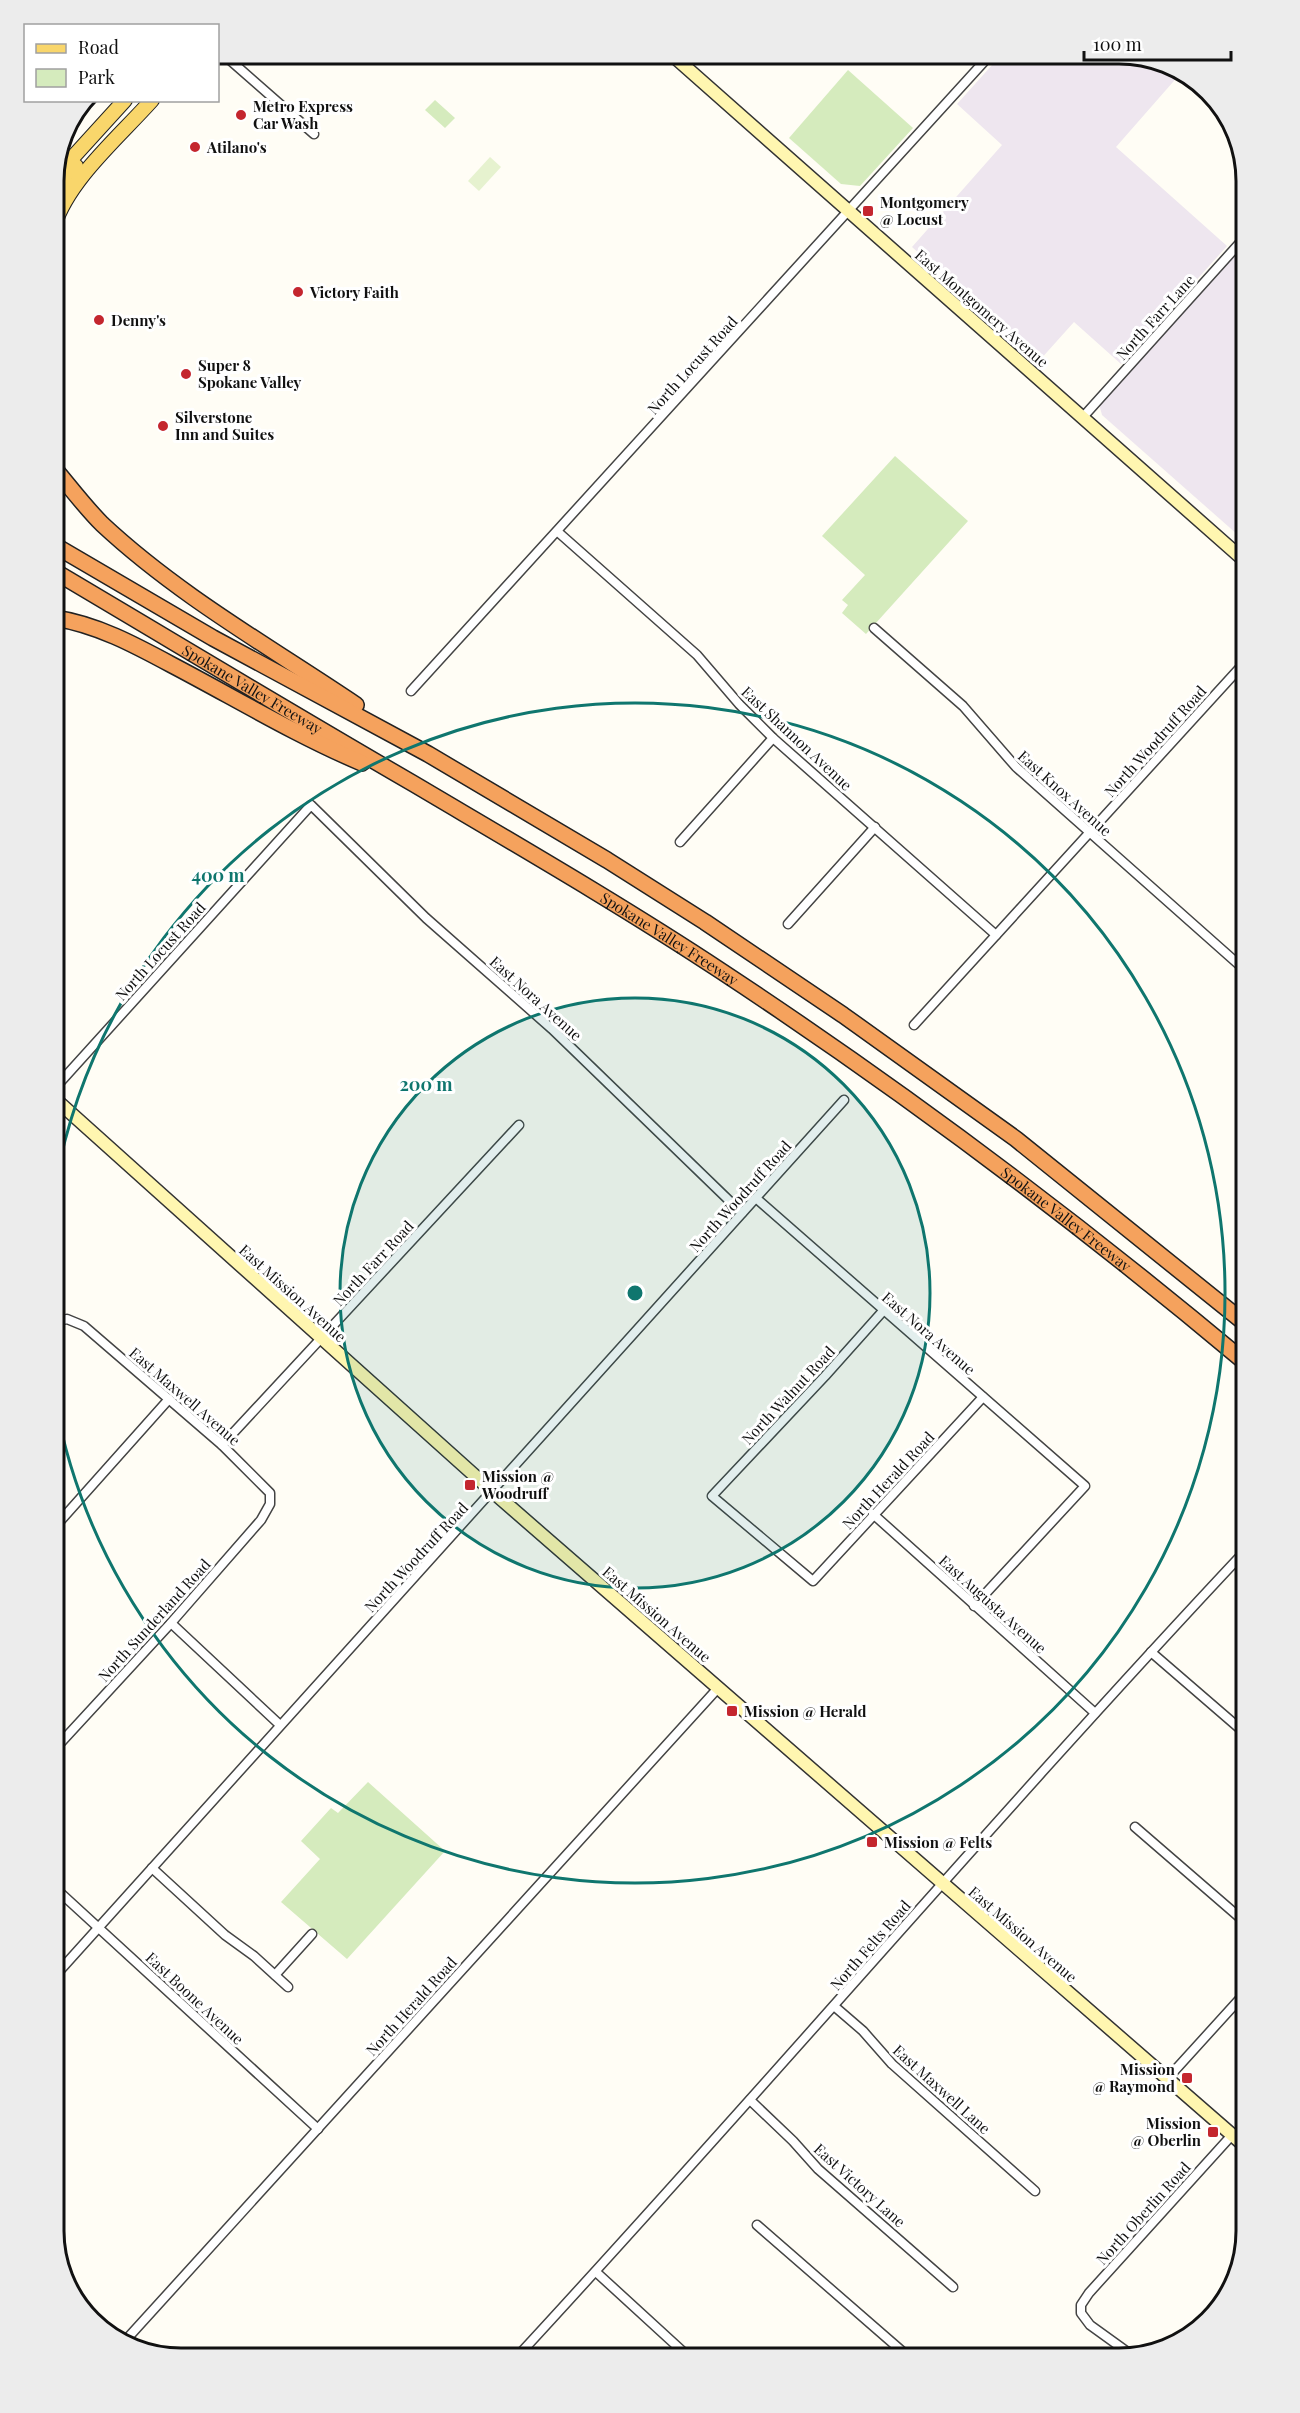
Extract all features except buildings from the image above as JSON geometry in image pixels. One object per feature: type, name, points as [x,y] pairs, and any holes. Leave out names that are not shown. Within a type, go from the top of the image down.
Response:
[{"type":"highway","points":[[65,481],[100,522],[139,556],[184,590],[428,754]]},
{"type":"highway","name":"Spokane Valley Freeway","points":[[65,551],[213,638],[428,754],[608,860],[705,922],[843,1015],[1016,1139],[1235,1315]]},
{"type":"highway","name":"Spokane Valley Freeway","points":[[65,578],[645,922],[723,972],[885,1084],[996,1165],[1152,1286],[1235,1354]]},
{"type":"highway","points":[[65,619],[127,641],[322,746],[416,786]]},
{"type":"main road","points":[[66,165],[123,102]]},
{"type":"main road","points":[[65,205],[89,169],[150,102]]},
{"type":"main road","points":[[65,182],[95,144],[102,125]]},
{"type":"street","points":[[236,65],[314,134]]},
{"type":"street","name":"East Montgomery Avenue","points":[[682,65],[1235,552]]},
{"type":"street","name":"North Locust Road","points":[[411,692],[981,65]]},
{"type":"street","name":"North Farr Lane","points":[[1083,417],[1235,248]]},
{"type":"street","name":"East Shannon Avenue","points":[[558,532],[697,655],[738,704],[773,738],[996,935]]},
{"type":"street","name":"East Knox Avenue","points":[[874,628],[963,706],[1006,758],[1235,961]]},
{"type":"street","name":"North Woodruff Road","points":[[914,1025],[1235,673]]},
{"type":"street","points":[[680,842],[773,738]]},
{"type":"street","name":"North Locust Road","points":[[65,1077],[311,805]]},
{"type":"street","name":"East Nora Avenue","points":[[311,805],[426,918],[552,1029],[742,1213]]},
{"type":"street","points":[[788,924],[875,827]]},
{"type":"street","name":"North Woodruff Road","points":[[64,1966],[844,1101]]},
{"type":"street","name":"East Mission Avenue","points":[[65,1107],[493,1492],[1235,2138]]},
{"type":"street","name":"North Farr Road","points":[[222,1445],[519,1125]]},
{"type":"street","name":"East Nora Avenue","points":[[757,1199],[882,1311],[1085,1486],[974,1606]]},
{"type":"street","name":"North Walnut Road","points":[[813,1581],[712,1496],[825,1376],[882,1311]]},
{"type":"street","name":"East Maxwell Avenue","points":[[64,1320],[84,1326],[222,1445],[270,1493],[270,1504]]},
{"type":"street","name":"North Herald Road","points":[[813,1581],[983,1397]]},
{"type":"street","points":[[64,1516],[169,1399]]},
{"type":"street","name":"North Sunderland Road","points":[[64,1739],[171,1623],[261,1520],[270,1504]]},
{"type":"street","name":"East Augusta Avenue","points":[[873,1514],[1095,1713]]},
{"type":"street","name":"North Felts Road","points":[[525,2348],[596,2272],[1095,1713],[1235,1562]]},
{"type":"street","points":[[171,1623],[280,1725]]},
{"type":"street","points":[[1151,1652],[1235,1725]]},
{"type":"street","name":"North Herald Road","points":[[130,2336],[719,1687]]},
{"type":"street","points":[[1135,1827],[1235,1913]]},
{"type":"street","points":[[152,1868],[225,1935],[288,1987]]},
{"type":"street","name":"East Boone Avenue","points":[[64,1896],[318,2129]]},
{"type":"street","points":[[275,1975],[312,1934]]},
{"type":"street","points":[[1167,2079],[1235,2004]]},
{"type":"street","name":"East Maxwell Lane","points":[[834,2006],[863,2031],[892,2064],[1035,2191]]},
{"type":"street","name":"East Victory Lane","points":[[750,2100],[793,2141],[818,2169],[953,2287]]},
{"type":"street","name":"North Oberlin Road","points":[[1121,2348],[1090,2325],[1080,2313],[1081,2305],[1089,2293],[1232,2135]]},
{"type":"street","points":[[757,2225],[898,2348]]},
{"type":"street","points":[[596,2272],[679,2348]]},
{"type":"shaded area","points":[[992,65],[1126,65],[1149,68],[1175,79],[1116,147],[1227,246],[1121,364],[1074,322],[1039,361],[912,247],[1002,145],[957,104]]},
{"type":"shaded area","points":[[1235,253],[1235,532],[1102,415],[1099,404]]},
{"type":"green space","points":[[848,70],[913,128],[860,186],[841,184],[789,138]]},
{"type":"green space","points":[[435,100],[455,118],[445,128],[425,110]]},
{"type":"green space","points":[[490,157],[501,167],[479,191],[468,181]]},
{"type":"green space","points":[[895,456],[968,521],[866,634],[842,613],[848,605],[842,600],[865,575],[822,536]]},
{"type":"green space","points":[[368,1782],[445,1851],[347,1959],[281,1902],[320,1859],[301,1841],[331,1808],[338,1813]]},
{"type":"place","name":"Metro Express Car Wash","points":[[241,115]]},
{"type":"place","name":"Atilano's","points":[[195,147]]},
{"type":"place","name":"Montgomery @ Locust","points":[[868,211]]},
{"type":"place","name":"Victory Faith","points":[[298,292]]},
{"type":"place","name":"Denny's","points":[[99,320]]},
{"type":"place","name":"Super 8 Spokane Valley","points":[[186,374]]},
{"type":"place","name":"Silverstone Inn and Suites","points":[[163,426]]},
{"type":"place","name":"Mission @ Woodruff","points":[[470,1485]]},
{"type":"place","name":"Mission @ Herald","points":[[732,1711]]},
{"type":"place","name":"Mission @ Felts","points":[[872,1842]]},
{"type":"place","name":"Mission @ Raymond","points":[[1187,2078]]},
{"type":"place","name":"Mission @ Oberlin","points":[[1213,2132]]}]
